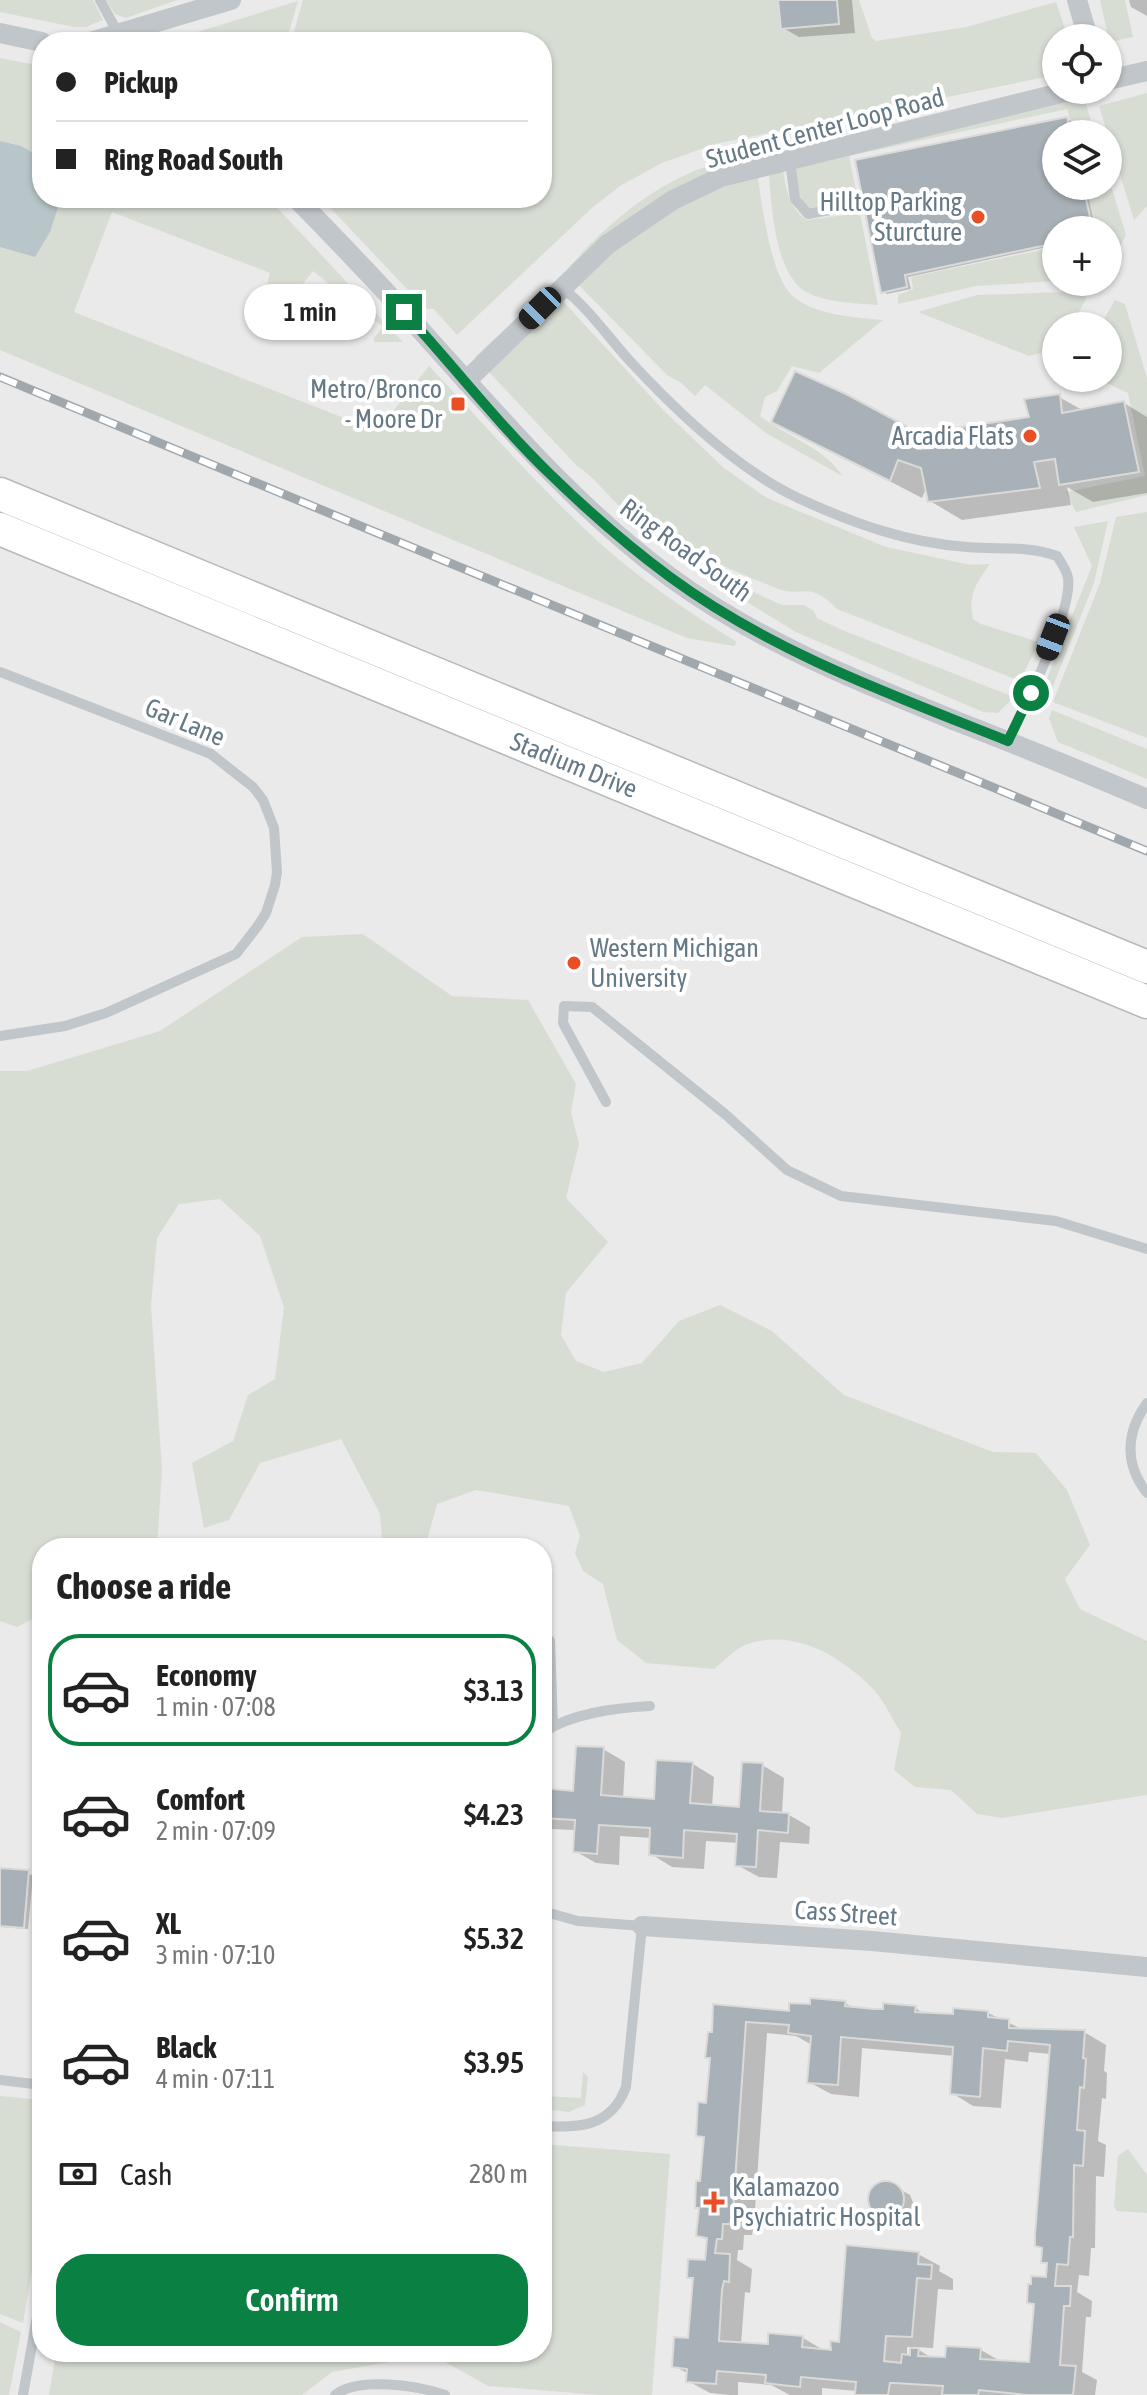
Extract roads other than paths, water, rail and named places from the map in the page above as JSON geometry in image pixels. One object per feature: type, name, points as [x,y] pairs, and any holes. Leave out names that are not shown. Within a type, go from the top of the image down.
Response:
[{"type":"main road","name":"Stadium Drive","points":[[0,494],[1147,967]]},
{"type":"main road","name":"Stadium Drive","points":[[0,529],[1147,1002]]},
{"type":"street","points":[[121,32],[231,0]]},
{"type":"street","points":[[1077,0],[1084,24]]},
{"type":"street","points":[[0,33],[32,40]]},
{"type":"street","points":[[1122,77],[1147,71]]},
{"type":"street","name":"Student Center Loop Road","points":[[466,381],[608,244],[673,200],[721,177],[1042,98]]},
{"type":"street","name":"Ring Road South","points":[[305,208],[549,473],[626,542],[696,594],[732,618],[795,652],[869,686],[1147,799]]},
{"type":"street","name":"Cass Street","points":[[642,1926],[843,1938],[1147,1967]]},
{"type":"lane","points":[[100,0],[117,32]]},
{"type":"lane","points":[[790,161],[795,199],[800,209],[808,214],[863,204]]},
{"type":"lane","points":[[561,288],[663,397],[721,447],[795,496],[850,520],[911,540],[968,547],[1035,548],[1057,556],[1068,578],[1064,609],[1031,693],[1008,741]]},
{"type":"lane","name":"Gar Lane","points":[[0,672],[211,754],[233,769],[253,787],[271,815],[277,849],[277,872],[266,913],[236,954],[86,1020],[0,1036]]},
{"type":"lane","points":[[606,1102],[563,1023],[564,1006],[592,1007],[725,1114],[787,1170],[841,1196],[1056,1221],[1147,1249]]},
{"type":"lane","points":[[1147,1403],[1138,1416],[1130,1449],[1136,1479],[1147,1493]]},
{"type":"lane","points":[[552,1697],[553,1725],[621,1708],[650,1706]]},
{"type":"lane","name":"Cass Street","points":[[552,1914],[578,1921],[642,1926]]},
{"type":"lane","points":[[552,2126],[582,2125],[597,2121],[611,2114],[620,2102],[626,2087],[642,1926]]},
{"type":"lane","points":[[0,2080],[32,2084]]},
{"type":"lane","points":[[23,2395],[32,2345]]},
{"type":"lane","points":[[335,2395],[360,2385],[383,2385],[431,2390],[445,2395]]},
{"type":"railway","points":[[0,377],[1147,851]]},
{"type":"place","name":"Hilltop Parking Sturcture","points":[[978,217]]},
{"type":"place","name":"Metro/Bronco - Moore Dr","points":[[458,404]]},
{"type":"place","name":"Arcadia Flats","points":[[1030,436]]},
{"type":"place","name":"Western Michigan University","points":[[574,963]]},
{"type":"place","name":"Kalamazoo Psychiatric Hospital","points":[[714,2202]]}]
